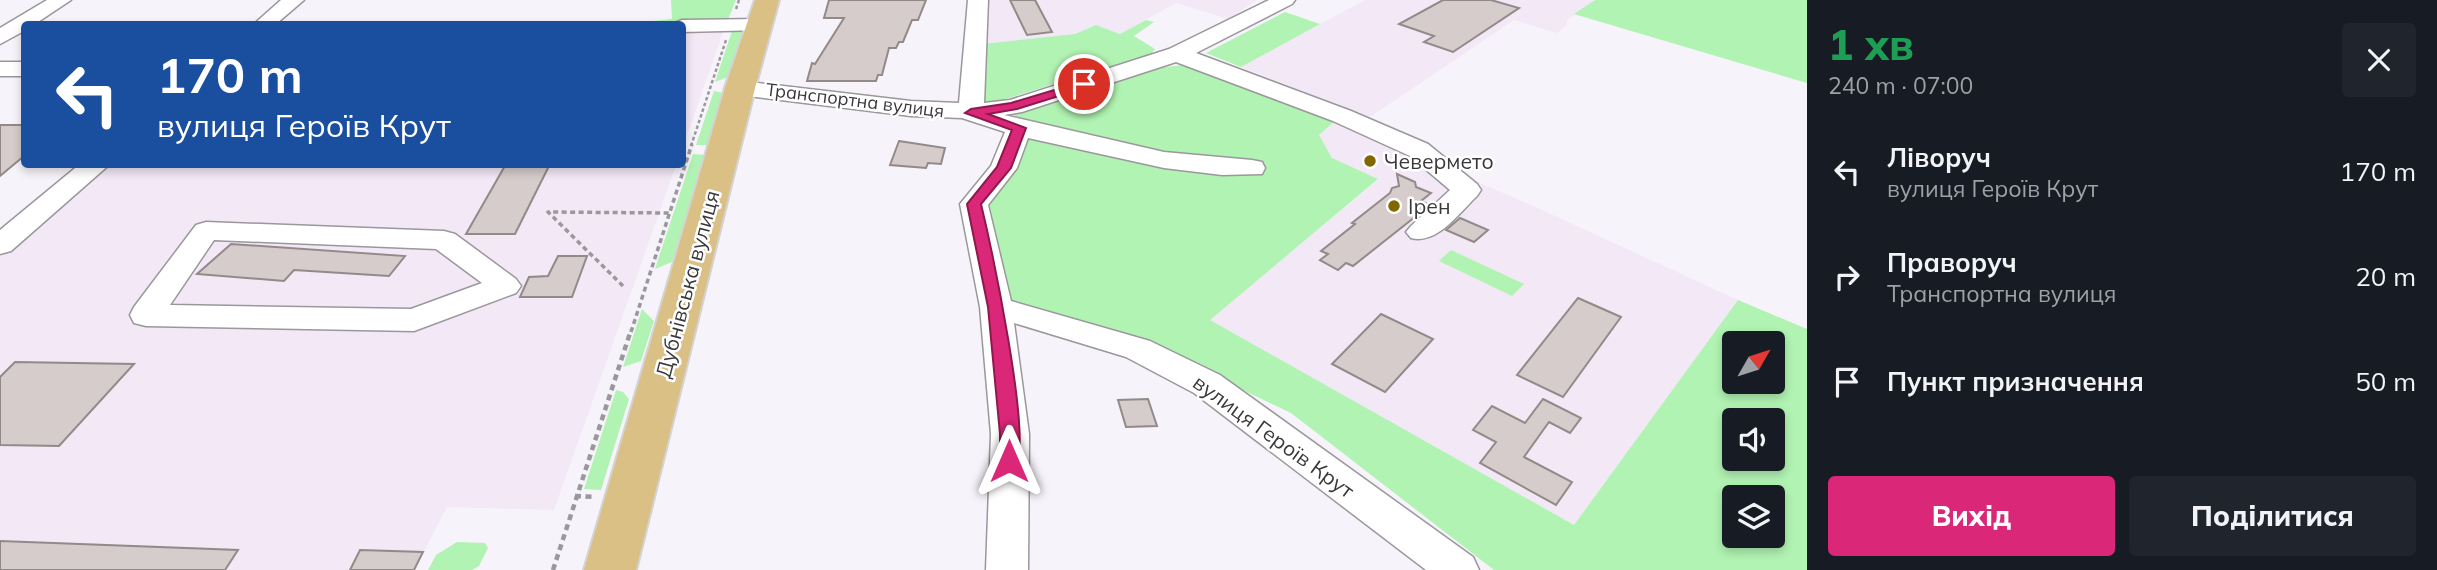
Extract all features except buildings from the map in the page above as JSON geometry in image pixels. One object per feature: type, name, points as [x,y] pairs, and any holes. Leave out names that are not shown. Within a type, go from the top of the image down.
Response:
[{"type":"main road","name":"Дубнівська вулиця","points":[[610,570],[740,88],[753,17]]},
{"type":"street","points":[[26,21],[61,0]]},
{"type":"street","points":[[268,21],[294,0]]},
{"type":"street","points":[[978,0],[971,113],[1019,128],[1163,160],[1215,169],[1252,169]]},
{"type":"street","name":"Транспортна вулиця","points":[[740,88],[782,90],[933,111],[971,113],[1013,107],[1177,54],[1285,0]]},
{"type":"street","points":[[686,25],[753,17]]},
{"type":"street","points":[[0,37],[21,24]]},
{"type":"street","points":[[1177,54],[1342,116],[1419,149],[1467,190],[1421,232]]},
{"type":"street","points":[[0,69],[21,69]]},
{"type":"street","points":[[1007,570],[1010,434],[996,307],[974,204],[1004,168],[1019,128]]},
{"type":"street","points":[[0,245],[92,168]]},
{"type":"street","points":[[206,231],[444,240],[505,286],[414,320],[146,315],[206,231]]},
{"type":"street","name":"вулиця Героїв Крут","points":[[996,307],[1138,349],[1208,384],[1458,570]]},
{"type":"path","points":[[553,570],[669,213],[753,17]]},
{"type":"path","points":[[623,286],[548,212],[669,213]]},
{"type":"shaded area","points":[[985,0],[1257,0],[1228,19],[1176,3],[1120,34],[1096,25],[1075,34],[982,44]]},
{"type":"shaded area","points":[[1365,0],[1595,0],[1567,20],[1567,25],[1557,33],[1514,20],[1370,117],[1241,67]]},
{"type":"shaded area","points":[[686,29],[724,29],[686,138]]},
{"type":"shaded area","points":[[1335,121],[1531,205],[1738,300],[1574,525],[1209,320],[1378,180],[1332,158],[1319,135]]},
{"type":"shaded area","points":[[105,168],[675,168],[554,510],[447,507],[414,570],[0,570],[0,257]]},
{"type":"green space","points":[[671,0],[736,0],[727,22],[653,21],[672,19]]},
{"type":"green space","points":[[1595,0],[1807,0],[1807,83],[1574,14]]},
{"type":"green space","points":[[1285,12],[1320,24],[1241,67],[1206,53]]},
{"type":"green space","points":[[1146,20],[1154,22],[1134,36],[1155,49],[1151,54],[993,103],[984,102],[982,44],[1075,34],[1096,25],[1120,34]]},
{"type":"green space","points":[[733,28],[743,30],[728,77],[715,82]]},
{"type":"green space","points":[[1183,65],[1335,121],[1319,135],[1332,158],[1378,179],[1210,320],[1574,525],[1738,300],[1807,329],[1807,570],[1494,570],[1291,413],[1147,344],[1003,300],[982,206],[1032,123],[1009,113],[1165,67]]},
{"type":"green space","points":[[714,91],[723,93],[708,145],[696,145]]},
{"type":"green space","points":[[693,154],[705,155],[672,262],[655,269]]},
{"type":"green space","points":[[1451,250],[1524,284],[1512,296],[1439,261]]},
{"type":"green space","points":[[642,309],[654,321],[641,361],[623,367]]},
{"type":"green space","points":[[616,390],[623,392],[629,399],[601,490],[584,489]]},
{"type":"green space","points":[[457,542],[485,543],[488,548],[479,566],[472,570],[428,570],[436,555]]},
{"type":"place","name":"Чевермето","points":[[1370,161]]},
{"type":"place","name":"Ірен","points":[[1394,206]]},
{"type":"route","points":[[1009,461],[1010,434],[996,307],[974,204],[1004,168],[1019,128],[971,113],[1013,107],[1084,84]]}]
